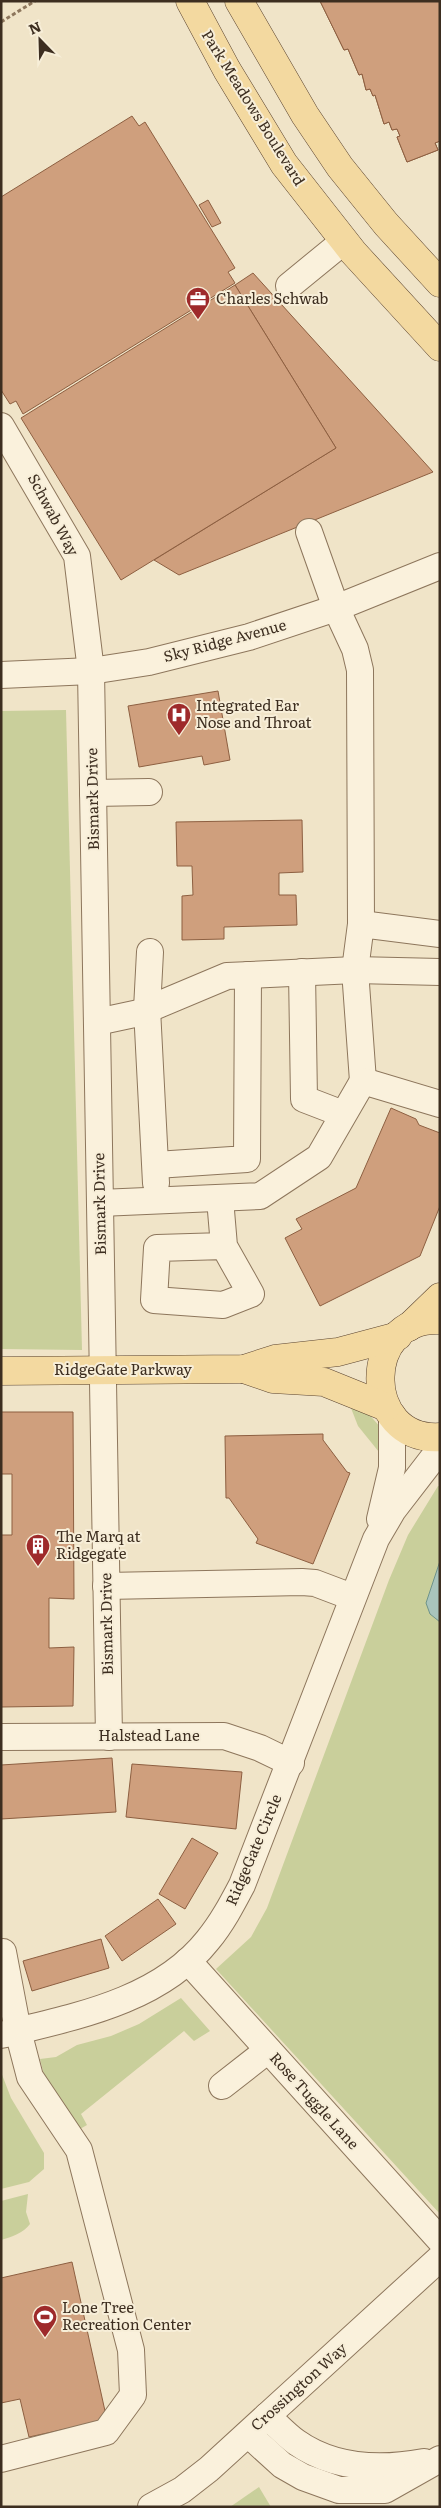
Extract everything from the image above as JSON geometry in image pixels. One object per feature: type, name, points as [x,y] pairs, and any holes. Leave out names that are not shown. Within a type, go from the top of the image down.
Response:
[{"type":"main road","name":"Park Meadows Boulevard","points":[[190,1],[227,70],[284,164],[344,241],[440,347]]},
{"type":"main road","points":[[239,1],[305,115],[340,167],[386,224],[440,283]]},
{"type":"main road","points":[[389,1411],[379,1386],[379,1372],[388,1346],[440,1297]]},
{"type":"main road","name":"RidgeGate Parkway","points":[[1,1371],[244,1369],[275,1359],[338,1352],[403,1331],[422,1322],[440,1320]]},
{"type":"main road","name":"RidgeGate Parkway","points":[[244,1369],[273,1379],[324,1382],[389,1411],[410,1431],[423,1436],[440,1437]]},
{"type":"street","points":[[289,286],[344,241]]},
{"type":"street","name":"Schwab Way","points":[[1,426],[49,484],[77,556],[91,670]]},
{"type":"street","points":[[100,1203],[260,1196],[319,1156],[363,1080],[355,970],[361,924],[360,670],[355,649],[336,608],[309,532]]},
{"type":"street","name":"Sky Ridge Avenue","points":[[1,675],[91,670],[149,662],[249,637],[336,608],[440,566]]},
{"type":"street","name":"Bismark Drive","points":[[91,670],[109,1737]]},
{"type":"street","points":[[93,793],[149,792]]},
{"type":"street","points":[[361,924],[440,934]]},
{"type":"street","points":[[150,952],[148,1009],[158,1201]]},
{"type":"street","points":[[96,1022],[148,1009],[227,976],[355,970],[440,972]]},
{"type":"street","points":[[302,972],[304,1099],[343,1114]]},
{"type":"street","points":[[156,1165],[247,1159],[248,975]]},
{"type":"street","points":[[363,1080],[440,1104]]},
{"type":"street","points":[[220,1199],[224,1246]]},
{"type":"street","name":"RidgeGate Circle","points":[[376,1540],[392,1468],[389,1411]]},
{"type":"street","name":"RidgeGate Circle","points":[[10,2033],[103,2008],[145,1989],[188,1961],[207,1942],[223,1920],[242,1886],[291,1763],[352,1597],[376,1540],[393,1510],[440,1449]]},
{"type":"street","points":[[106,1586],[302,1582],[315,1583],[352,1597]]},
{"type":"street","name":"Halstead Lane","points":[[1,1737],[224,1736],[260,1748],[291,1763]]},
{"type":"street","points":[[1,2459],[106,2432],[133,2395],[131,2350],[79,2150],[30,2077],[10,2033],[3,1952]]},
{"type":"street","name":"Rose Tuggle Lane","points":[[188,1961],[440,2240]]},
{"type":"street","points":[[222,2086],[268,2050]]},
{"type":"street","name":"Crossington Way","points":[[151,2507],[182,2490],[248,2434],[440,2258]]},
{"type":"street","points":[[268,2416],[296,2442],[324,2457],[343,2463],[386,2467],[440,2459]]},
{"type":"street","points":[[248,2434],[282,2465],[303,2477],[339,2490],[385,2490],[440,2459]]},
{"type":"path","points":[[1,22],[35,1]]},
{"type":"green space","points":[[66,710],[82,1350],[1,1349],[1,711]]},
{"type":"green space","points":[[349,1403],[367,1412],[381,1428],[379,1452],[358,1426]]},
{"type":"green space","points":[[438,1486],[440,1486],[440,2214],[216,1969],[251,1937],[267,1908],[389,1580],[408,1535]]},
{"type":"green space","points":[[181,1998],[210,2031],[194,2041],[184,2031],[81,2114],[87,2125],[80,2129],[45,2079],[40,2059],[56,2057],[77,2045],[111,2036],[139,2024]]},
{"type":"green space","points":[[1,2072],[11,2098],[44,2153],[44,2169],[29,2182],[1,2189]]},
{"type":"green space","points":[[28,2194],[26,2212],[30,2224],[17,2234],[1,2240],[1,2201]]},
{"type":"green space","points":[[259,2487],[271,2507],[230,2507]]},
{"type":"water","points":[[440,1561],[440,1622],[430,1614],[426,1603]]},
{"type":"building","points":[[320,1],[432,1],[422,8],[423,11],[411,16],[407,8],[395,12],[397,16],[389,19],[386,26],[393,25],[397,32],[404,29],[409,49],[405,50],[416,70],[414,70],[417,82],[424,85],[430,82],[432,87],[440,83],[440,141],[435,143],[438,150],[407,162],[397,137],[400,136],[397,129],[392,130],[389,122],[384,124],[375,95],[373,96],[370,89],[366,90],[362,74],[359,75],[348,49],[344,50]]},
{"type":"building","points":[[320,1],[440,1],[440,141],[435,143],[438,150],[407,162],[397,137],[400,136],[397,129],[392,130],[389,122],[384,124],[375,95],[373,96],[370,89],[366,90],[362,74],[359,75],[348,49],[344,50]]},
{"type":"building","points":[[132,116],[139,126],[145,122],[235,268],[228,272],[235,283],[23,414],[16,401],[10,404],[1,390],[1,197]]},
{"type":"building","points":[[208,200],[221,223],[212,227],[199,205]]},
{"type":"building","points":[[253,273],[433,472],[179,575],[154,560],[336,448],[235,285]]},
{"type":"building","points":[[235,285],[336,448],[121,580],[21,418]]},
{"type":"building","points":[[218,691],[230,760],[204,765],[202,756],[139,767],[128,706]]},
{"type":"building","points":[[302,820],[303,872],[279,873],[279,895],[296,895],[297,925],[224,927],[224,939],[182,940],[182,896],[193,895],[192,866],[177,866],[176,822]]},
{"type":"building","points":[[391,1108],[416,1119],[419,1125],[440,1133],[440,1206],[420,1256],[320,1306],[285,1238],[302,1229],[296,1219],[356,1188]]},
{"type":"building","name":"The Marq at Ridgegate","points":[[1,1412],[73,1412],[74,1599],[49,1598],[49,1648],[74,1647],[73,1706],[1,1707],[1,1535],[12,1535],[12,1474],[1,1474]]},
{"type":"building","points":[[323,1434],[323,1440],[347,1472],[350,1473],[313,1564],[256,1543],[258,1539],[229,1498],[226,1498],[225,1436]]},
{"type":"building","points":[[112,1758],[116,1812],[1,1819],[1,1765]]},
{"type":"building","points":[[132,1764],[242,1772],[236,1829],[126,1817]]},
{"type":"building","points":[[192,1838],[218,1853],[185,1909],[159,1894]]},
{"type":"building","points":[[158,1899],[176,1924],[122,1961],[105,1936]]},
{"type":"building","points":[[101,1939],[109,1968],[32,1991],[23,1961]]},
{"type":"building","name":"Lone Tree Recreation Center","points":[[72,2262],[107,2420],[29,2437],[20,2399],[1,2403],[1,2278]]},
{"type":"place","name":"Charles Schwab","points":[[198,320]]},
{"type":"place","name":"Integrated Ear Nose and Throat","points":[[179,736]]},
{"type":"place","name":"The Marq at Ridgegate","points":[[38,1567]]},
{"type":"place","name":"Lone Tree Recreation Center","points":[[45,2338]]}]
